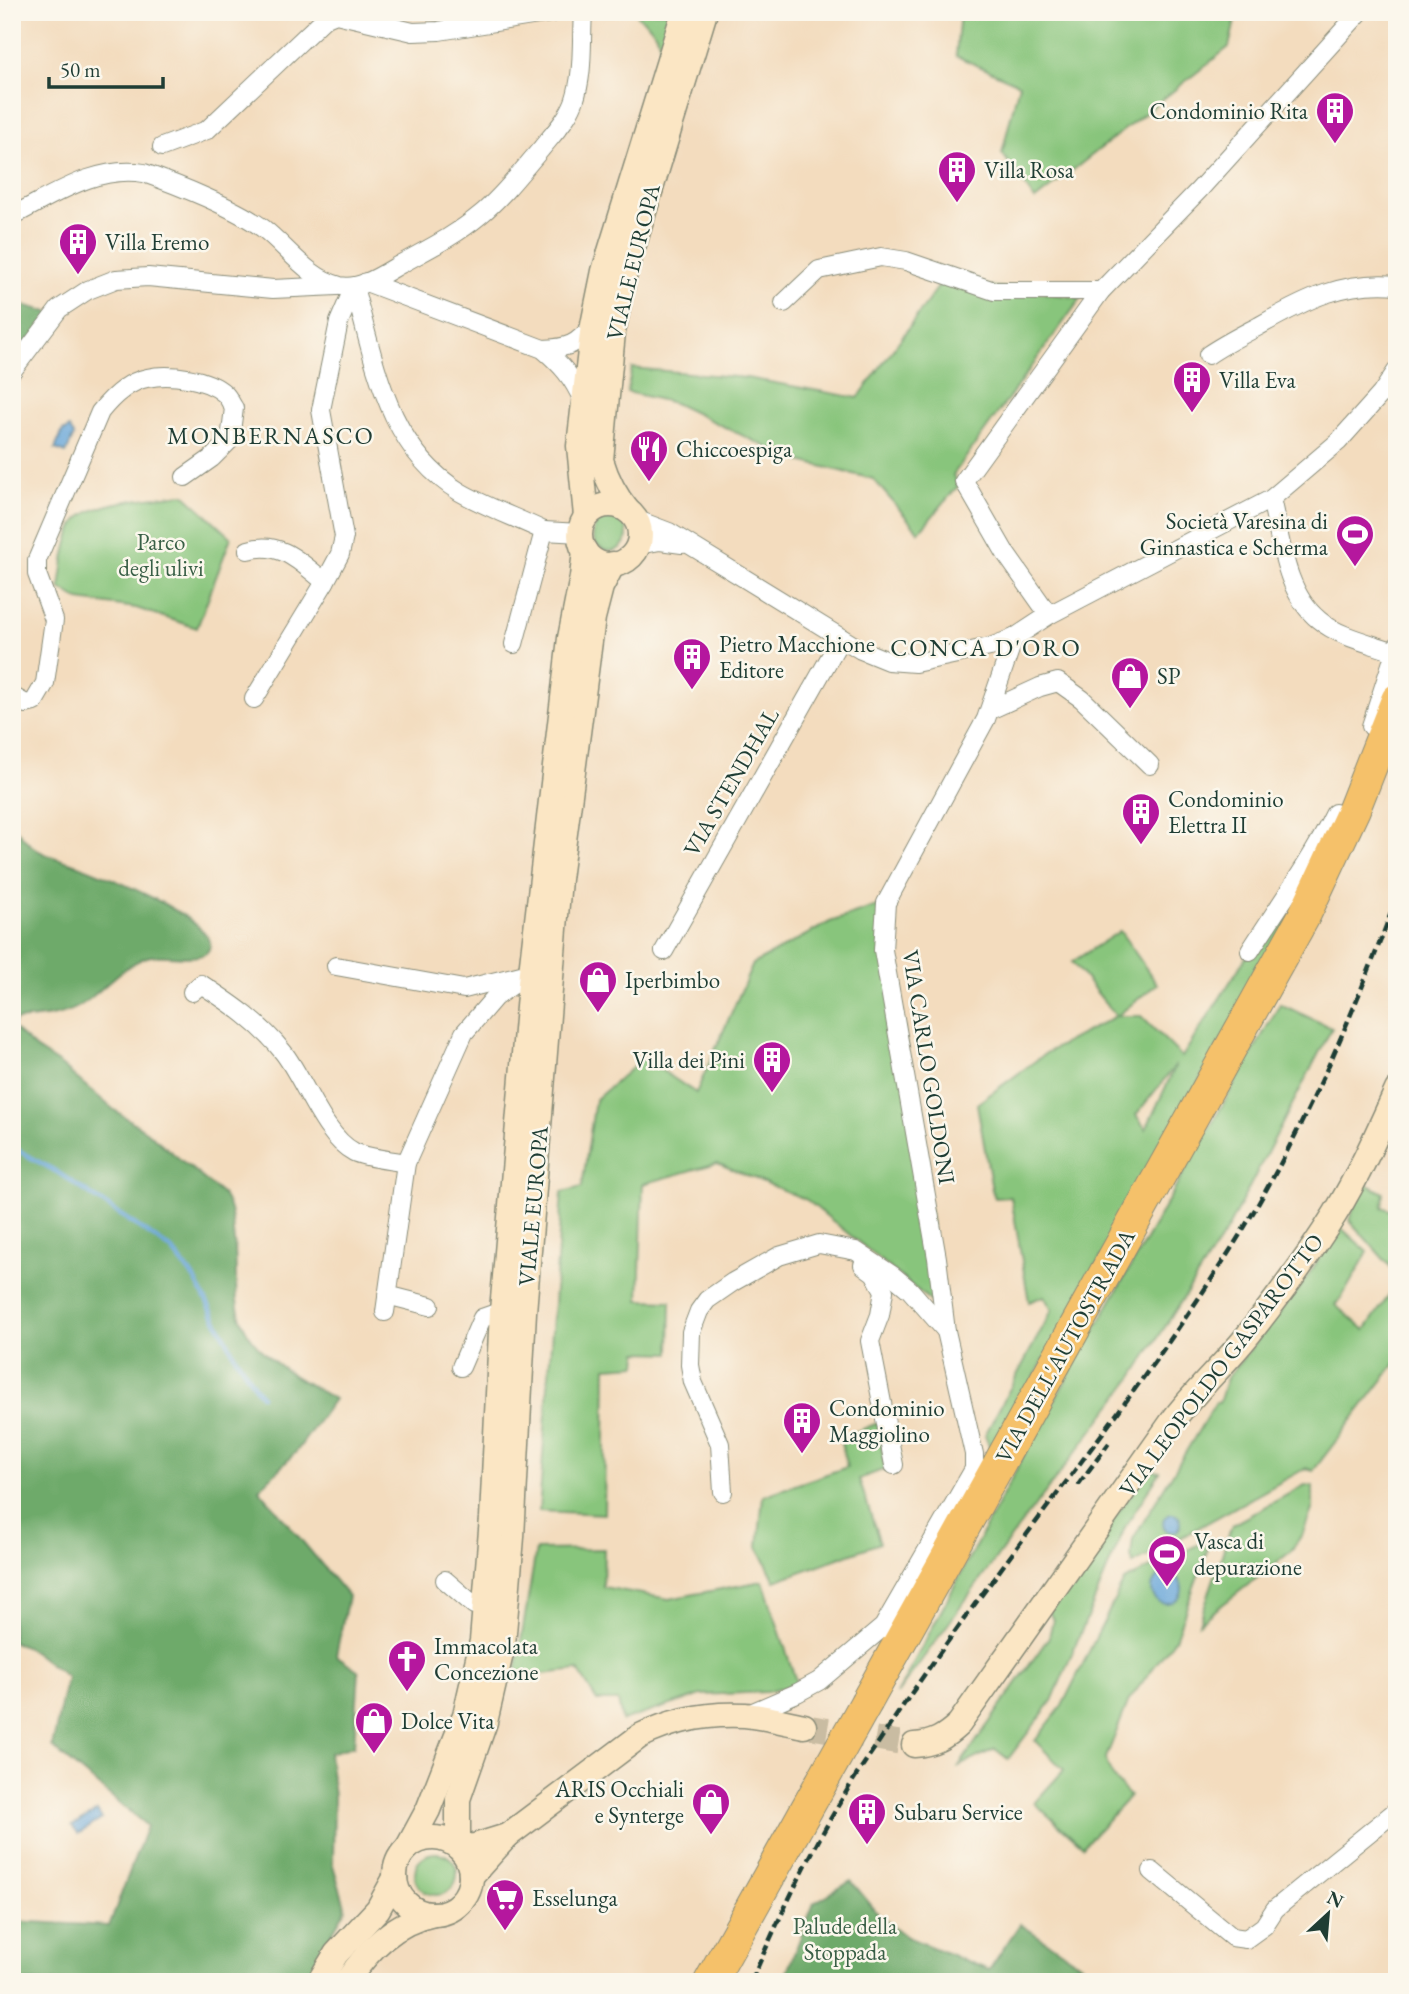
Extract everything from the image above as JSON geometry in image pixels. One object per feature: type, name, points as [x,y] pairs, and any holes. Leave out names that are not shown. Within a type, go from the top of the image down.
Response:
[{"type":"highway","name":"VIA DELL'AUTOSTRADA","points":[[710,1982],[1304,915],[1354,809],[1397,700]]},
{"type":"street","points":[[162,147],[206,130],[324,19],[336,13],[413,32],[439,32],[557,12]]},
{"type":"street","points":[[12,370],[60,309],[88,290],[116,279],[148,277],[273,289],[354,285],[450,237],[479,216],[505,192],[563,122],[574,102],[579,78],[583,12]]},
{"type":"street","name":"VIALE EUROPA","points":[[408,1847],[428,1810],[465,1716],[481,1649],[498,1427],[502,1311],[531,972],[570,638],[582,577],[584,533],[579,446],[593,325],[604,271],[684,12]]},
{"type":"street","name":"VIALE EUROPA","points":[[458,1847],[458,1799],[485,1722],[503,1645],[512,1538],[524,1312],[559,879],[584,686],[597,600],[613,564],[628,558],[638,545],[639,528],[610,485],[601,460],[613,332],[624,277],[705,12]]},
{"type":"street","points":[[1049,615],[1006,554],[964,481],[1101,291],[1199,190],[1360,12]]},
{"type":"street","points":[[12,216],[92,176],[112,171],[130,170],[144,173],[254,224],[325,280],[354,285],[543,349],[565,368],[575,382],[584,404]]},
{"type":"street","points":[[784,303],[819,270],[881,257],[906,261],[994,291],[1101,291]]},
{"type":"street","points":[[354,285],[380,383],[401,434],[428,467],[460,492],[544,531],[584,533]]},
{"type":"street","points":[[254,699],[340,554],[344,537],[321,411],[339,322],[354,285]]},
{"type":"street","points":[[1208,355],[1307,299],[1354,285],[1397,285]]},
{"type":"street","points":[[543,349],[570,346],[580,340],[593,325]]},
{"type":"street","points":[[584,533],[602,506],[611,505],[661,528],[874,656],[902,664],[915,663],[990,647],[1014,638],[1049,615],[1271,499],[1338,442],[1381,394],[1397,370]]},
{"type":"street","points":[[12,696],[26,704],[34,702],[45,683],[54,620],[37,574],[37,560],[100,412],[115,394],[146,378],[171,377],[205,383],[225,394],[234,408],[230,439],[212,458],[185,477]]},
{"type":"street","points":[[1250,951],[1285,894],[1316,852],[1342,799],[1372,724],[1396,649],[1332,627],[1320,621],[1304,605],[1290,575],[1271,499]]},
{"type":"street","points":[[514,644],[544,531]]},
{"type":"street","points":[[584,533],[597,562],[613,564]]},
{"type":"street","points":[[638,545],[660,541],[685,544]]},
{"type":"street","points":[[248,550],[263,545],[282,550],[325,582]]},
{"type":"street","name":"VIA STENDHAL","points":[[664,951],[841,638]]},
{"type":"street","name":"VIA CARLO GOLDONI","points":[[746,1715],[819,1681],[883,1627],[974,1469],[974,1454],[946,1331],[937,1258],[883,950],[886,903],[990,710],[1014,638]]},
{"type":"street","points":[[990,710],[1040,687],[1058,682],[1082,699],[1150,765]]},
{"type":"street","points":[[336,965],[464,989],[531,972]]},
{"type":"street","points":[[430,1306],[386,1304],[406,1163],[464,1034],[495,997],[531,972]]},
{"type":"street","points":[[192,992],[201,984],[250,1016],[285,1053],[316,1109],[339,1139],[354,1152],[406,1163]]},
{"type":"street","name":"VIA LEOPOLDO GASPAROTTO","points":[[914,1745],[939,1740],[959,1724],[1174,1419],[1195,1392],[1246,1338],[1289,1282],[1335,1214],[1397,1090]]},
{"type":"street","name":"VIA CARLO GOLDONI","points":[[723,1492],[720,1444],[693,1382],[690,1365],[691,1332],[699,1311],[707,1300],[779,1256],[819,1244],[856,1251],[892,1275],[910,1290],[946,1331]]},
{"type":"street","points":[[834,1247],[874,1273],[884,1291],[880,1315],[870,1341],[894,1465]]},
{"type":"street","name":"VIALE EUROPA","points":[[461,1367],[482,1318],[502,1311]]},
{"type":"street","points":[[445,1580],[474,1605],[486,1606]]},
{"type":"street","points":[[471,1876],[507,1836],[640,1736],[660,1726],[684,1720],[746,1715],[804,1726]]},
{"type":"street","points":[[1152,1871],[1232,1937],[1246,1939],[1264,1926],[1275,1909],[1397,1810]]},
{"type":"street","points":[[458,1847],[475,1846],[507,1836]]},
{"type":"street","points":[[319,1982],[336,1954],[378,1909],[395,1878],[400,1856],[408,1847],[427,1838],[448,1841],[458,1847],[470,1865],[471,1876],[464,1898],[456,1907],[445,1912],[405,1922],[391,1931],[366,1956],[346,1982]]},
{"type":"street","points":[[395,1878],[397,1889],[411,1908],[434,1914]]},
{"type":"green space","points":[[637,12],[675,12],[662,53],[654,32],[637,16]]},
{"type":"green space","points":[[960,12],[1237,12],[1229,47],[1035,200],[1002,153],[1019,84],[956,56]]},
{"type":"green space","points":[[943,280],[1081,298],[953,475],[959,485],[919,532],[873,479],[792,459],[674,403],[627,392],[632,368],[747,378],[858,398]]},
{"type":"green space","points":[[12,302],[56,314],[12,369]]},
{"type":"green space","name":"Parco degli ulivi","points":[[184,494],[231,537],[197,628],[136,608],[79,600],[60,588],[69,539],[75,524],[82,516],[108,505]]},
{"type":"green space","points":[[610,517],[622,522],[627,534],[622,546],[610,551],[598,546],[593,534],[598,522]]},
{"type":"green space","points":[[12,824],[38,850],[158,900],[199,927],[209,940],[208,951],[204,954],[189,957],[147,957],[119,973],[78,1007],[56,1015],[16,1020],[13,1028],[113,1109],[146,1131],[223,1195],[232,1217],[237,1300],[248,1334],[273,1360],[334,1399],[296,1452],[259,1489],[348,1596],[336,1655],[359,1671],[354,1746],[329,1753],[334,1797],[333,1865],[346,1909],[303,1982],[12,1982],[12,1921],[109,1926],[147,1826],[52,1747],[67,1677],[33,1651],[12,1641]]},
{"type":"green space","points":[[1293,890],[1302,896],[992,1453],[985,1435],[1052,1310],[1044,1296],[1029,1302],[1011,1197],[995,1198],[992,1190],[977,1104],[1046,1053],[1116,1016],[1072,962],[1120,931],[1157,984],[1117,1016],[1141,1016],[1182,1057]],"holes":[[[1175,1066],[1146,1129],[1136,1115]]]},
{"type":"green space","points":[[886,903],[943,1311],[807,1200],[717,1163],[643,1184],[639,1300],[671,1301],[670,1353],[638,1352],[637,1365],[606,1367],[604,1514],[539,1511],[562,1192],[582,1187],[595,1100],[643,1058],[696,1093],[753,964],[830,922]]},
{"type":"green space","points":[[1280,1004],[1332,1028],[1228,1228],[1133,1377],[897,1694],[1032,1440]]},
{"type":"green space","points":[[1366,1184],[1384,1193],[1382,1207],[1397,1213],[1397,1274],[1349,1220]]},
{"type":"green space","points":[[1340,1227],[1368,1252],[1335,1305],[1365,1330],[1397,1284],[1397,1361],[1313,1471],[1306,1468],[1133,1564],[1133,1539],[1216,1402],[1219,1403],[1227,1378],[1301,1286]]},
{"type":"green space","points":[[878,1423],[885,1469],[859,1479],[880,1543],[775,1581],[758,1547],[763,1496],[847,1467],[840,1438]]},
{"type":"green space","points":[[1149,1470],[1160,1472],[1126,1525],[1052,1701],[1008,1759],[995,1749],[959,1766],[1049,1637],[1053,1620],[1048,1609]]},
{"type":"green space","points":[[1305,1485],[1313,1486],[1313,1507],[1303,1533],[1290,1552],[1199,1623],[1232,1525]]},
{"type":"green space","points":[[1201,1543],[1207,1546],[1207,1551],[1175,1639],[1129,1700],[1106,1758],[1111,1774],[1130,1796],[1083,1846],[1034,1803],[1064,1770],[1035,1741],[1062,1706],[1124,1581]]},
{"type":"green space","points":[[604,1549],[603,1587],[669,1599],[763,1581],[797,1684],[767,1692],[701,1695],[622,1721],[618,1701],[597,1701],[578,1670],[515,1677],[536,1550]]},
{"type":"green space","points":[[436,1853],[451,1859],[457,1874],[451,1889],[436,1895],[421,1889],[415,1874],[421,1859]]},
{"type":"green space","name":"Palude della Stoppada","points":[[851,1881],[880,1916],[907,1937],[989,1970],[1020,1924],[1107,1982],[904,1982],[863,1978],[861,1982],[783,1982],[814,1903]]},
{"type":"water","points":[[69,428],[74,435],[66,453],[55,449],[63,430]]},
{"type":"water","name":"Vasca di depurazione","points":[[1168,1514],[1176,1514],[1181,1523],[1179,1530],[1168,1532],[1163,1527],[1163,1519]]},
{"type":"water","name":"Vasca di depurazione","points":[[1167,1574],[1177,1579],[1182,1589],[1177,1599],[1167,1604],[1157,1599],[1152,1589],[1157,1579]]},
{"type":"water","points":[[97,1811],[102,1819],[78,1834],[72,1826]]},
{"type":"waterway","points":[[12,1147],[57,1172],[171,1249],[195,1279],[236,1358],[261,1396]]},
{"type":"tunnel","points":[[804,1726],[914,1745]]},
{"type":"railway","points":[[751,1982],[807,1863],[857,1775],[933,1662],[1179,1327],[1246,1225],[1318,1088],[1397,897]]},
{"type":"railway","points":[[1078,1485],[1109,1443]]},
{"type":"place","name":"Condominio Rita","points":[[1335,145]]},
{"type":"place","name":"Villa Rosa","points":[[957,204]]},
{"type":"place","name":"Villa Eremo","points":[[78,276]]},
{"type":"place","name":"Villa Eva","points":[[1192,414]]},
{"type":"place","name":"Chiccoespiga","points":[[649,483]]},
{"type":"place","name":"Società Varesina di Ginnastica e Scherma","points":[[1355,568]]},
{"type":"place","name":"Pietro Macchione Editore","points":[[692,691]]},
{"type":"place","name":"SP","points":[[1130,710]]},
{"type":"place","name":"Condominio Elettra II","points":[[1141,846]]},
{"type":"place","name":"Iperbimbo","points":[[598,1014]]},
{"type":"place","name":"Villa dei Pini","points":[[772,1094]]},
{"type":"place","name":"Condominio Maggiolino","points":[[802,1455]]},
{"type":"place","name":"Vasca di depurazione","points":[[1167,1588]]},
{"type":"place","name":"Immacolata Concezione","points":[[407,1693]]},
{"type":"place","name":"Dolce Vita","points":[[374,1755]]},
{"type":"place","name":"ARIS Occhiali e Synterge","points":[[711,1836]]},
{"type":"place","name":"Subaru Service","points":[[867,1846]]},
{"type":"place","name":"Esselunga","points":[[505,1932]]},
{"type":"district","name":"MONBERNASCO","points":[[271,436]]},
{"type":"district","name":"CONCA D'ORO","points":[[986,648]]}]
